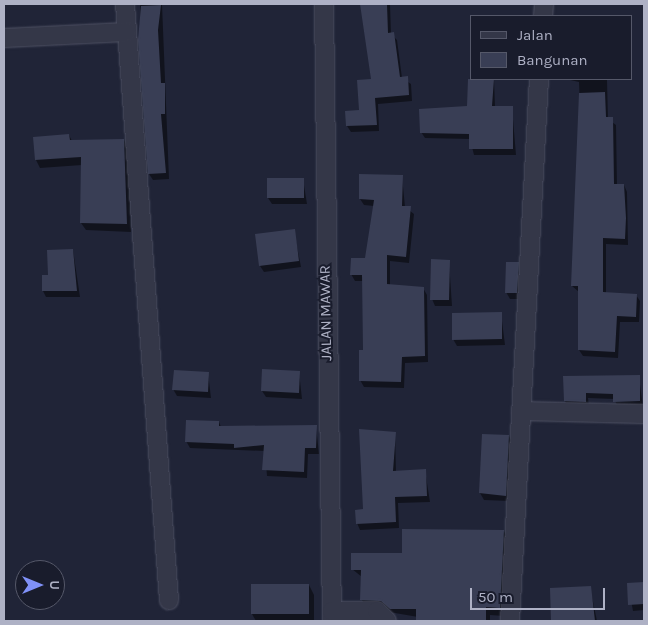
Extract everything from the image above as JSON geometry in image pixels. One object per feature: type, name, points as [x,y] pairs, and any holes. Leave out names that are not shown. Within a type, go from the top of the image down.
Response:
[{"type":"street","points":[[125,4],[169,600]]},
{"type":"street","name":"JALAN MAWAR","points":[[324,4],[332,616]]},
{"type":"street","points":[[4,38],[127,32]]},
{"type":"street","points":[[510,621],[539,80]]},
{"type":"street","points":[[521,411],[644,414]]},
{"type":"street","points":[[332,616],[377,612],[387,621]]},
{"type":"building","points":[[360,4],[387,4],[388,33],[394,32],[400,77],[408,76],[409,95],[375,98],[377,125],[346,126],[345,111],[359,110],[357,80],[371,79]]},
{"type":"building","points":[[161,5],[158,30],[161,83],[165,83],[165,114],[161,114],[166,173],[148,174],[138,40],[141,6]]},
{"type":"building","points":[[468,79],[494,80],[492,106],[513,106],[513,149],[469,149],[469,134],[420,133],[419,109],[467,106]]},
{"type":"building","points":[[605,92],[606,117],[613,117],[614,184],[624,184],[626,218],[625,239],[603,238],[603,292],[637,294],[636,317],[617,316],[615,352],[578,350],[578,286],[571,286],[579,93]]},
{"type":"building","points":[[69,134],[70,140],[124,139],[127,224],[80,223],[81,157],[35,160],[33,137]]},
{"type":"building","points":[[359,174],[403,175],[402,206],[411,206],[406,257],[387,255],[387,284],[424,287],[425,356],[402,357],[401,382],[359,381],[359,350],[363,350],[362,275],[350,275],[351,258],[365,258],[374,200],[359,199]]},
{"type":"building","points":[[267,178],[304,178],[304,198],[267,198]]},
{"type":"building","points":[[295,229],[299,261],[259,266],[255,234]]},
{"type":"building","points":[[73,249],[77,291],[42,291],[42,275],[48,275],[47,250]]},
{"type":"building","points":[[431,259],[450,260],[449,300],[430,300]]},
{"type":"building","points":[[506,262],[519,262],[517,293],[505,293]]},
{"type":"building","points":[[502,312],[502,339],[452,340],[452,313]]},
{"type":"building","points":[[262,369],[300,371],[299,393],[261,391]]},
{"type":"building","points":[[174,370],[209,372],[208,392],[172,390]]},
{"type":"building","points":[[640,375],[640,401],[613,402],[613,394],[586,393],[586,402],[564,401],[563,376]]},
{"type":"building","points":[[186,420],[219,421],[219,426],[317,425],[316,448],[305,448],[304,472],[262,470],[264,445],[234,448],[234,444],[185,442]]},
{"type":"building","points":[[359,429],[396,432],[393,471],[426,469],[427,496],[395,497],[396,522],[356,524],[355,510],[363,509]]},
{"type":"building","points":[[482,434],[509,435],[506,496],[479,493]]},
{"type":"building","points":[[402,529],[504,530],[500,608],[486,607],[486,621],[416,621],[416,609],[390,609],[381,601],[360,600],[361,570],[351,570],[351,553],[402,553]]},
{"type":"building","points":[[644,582],[644,604],[628,605],[627,583]]},
{"type":"building","points":[[251,584],[309,584],[309,614],[251,614]]},
{"type":"building","points":[[591,586],[595,621],[551,621],[550,588]]}]
